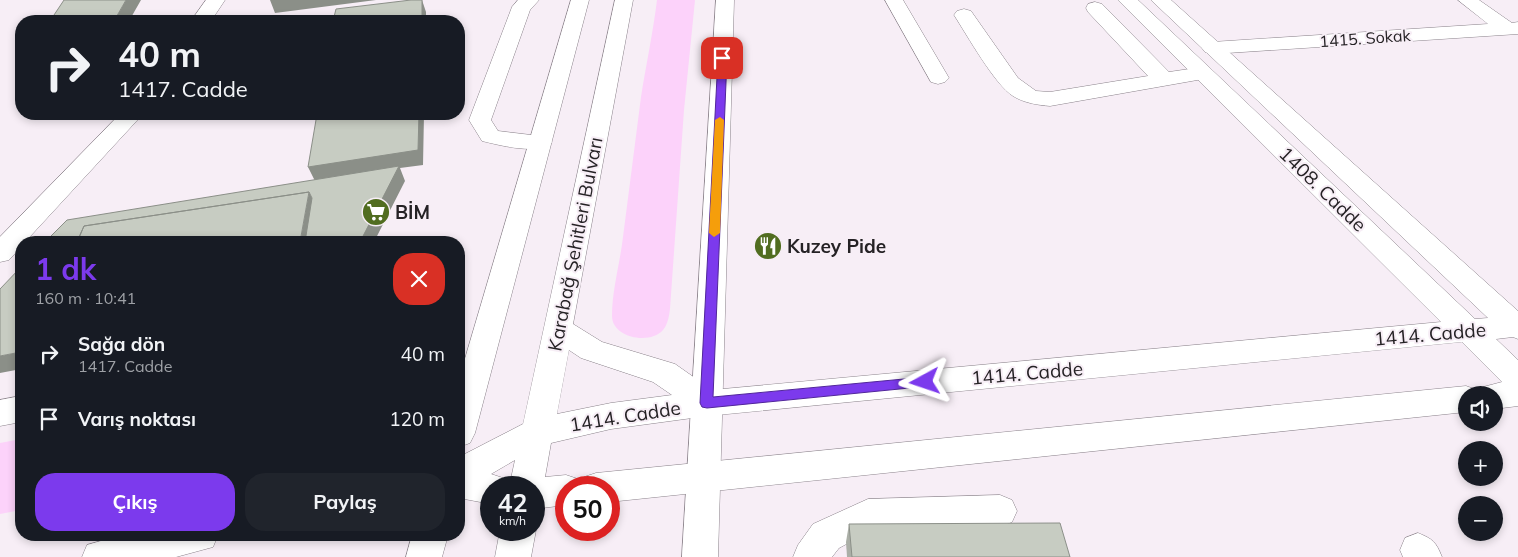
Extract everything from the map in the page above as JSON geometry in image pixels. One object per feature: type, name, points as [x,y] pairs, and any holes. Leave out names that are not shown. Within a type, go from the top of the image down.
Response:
[{"type":"main road","points":[[205,15],[216,0]]},
{"type":"main road","points":[[530,0],[521,7],[480,120],[490,136],[512,141],[540,142]]},
{"type":"main road","points":[[465,411],[580,0]]},
{"type":"main road","name":"Karabağ Şehitleri Bulvarı","points":[[529,476],[624,0]]},
{"type":"main road","points":[[700,557],[725,0]]},
{"type":"main road","points":[[894,0],[938,78]]},
{"type":"main road","name":"1408. Cadde","points":[[1127,0],[1518,379]]},
{"type":"main road","name":"1408. Cadde","points":[[1160,0],[1517,327]]},
{"type":"main road","points":[[1467,0],[1513,29]]},
{"type":"main road","points":[[1094,8],[1164,80]]},
{"type":"main road","points":[[964,15],[1010,83],[1018,91],[1035,98],[1050,99],[1203,73]]},
{"type":"main road","name":"1415. Sokak","points":[[1212,48],[1513,29]]},
{"type":"main road","points":[[16,236],[126,120]]},
{"type":"main road","points":[[0,253],[15,237]]},
{"type":"main road","name":"1414. Cadde","points":[[465,471],[538,432],[610,416],[707,403],[1517,327]]},
{"type":"main road","points":[[558,329],[592,350],[664,372],[707,403]]},
{"type":"main road","points":[[1503,395],[1518,393]]},
{"type":"main road","points":[[620,485],[1458,399]]},
{"type":"main road","points":[[0,413],[15,410]]},
{"type":"main road","points":[[465,484],[480,487]]},
{"type":"main road","points":[[811,557],[826,536],[868,515],[1000,511]]},
{"type":"main road","points":[[103,541],[99,557],[172,541]]},
{"type":"main road","points":[[424,557],[428,541]]},
{"type":"main road","points":[[512,557],[516,541]]},
{"type":"shaded area","points":[[657,0],[695,0],[684,110],[670,309],[667,323],[663,330],[657,335],[641,338],[633,337],[618,330],[612,316],[612,306],[622,247],[641,97]]},
{"type":"shaded area","points":[[15,440],[15,511],[0,514],[0,443]]},
{"type":"building","points":[[64,0],[126,0],[117,15],[54,15]]},
{"type":"building","points":[[422,0],[422,15],[334,15],[336,9]]},
{"type":"building","points":[[316,120],[419,120],[418,150],[308,167]]},
{"type":"building","points":[[399,166],[363,236],[306,236],[312,198],[309,192],[84,226],[80,236],[51,236],[67,220]]},
{"type":"building","points":[[309,192],[301,236],[80,236],[84,226]]},
{"type":"building","points":[[15,273],[15,353],[0,356],[0,289]]},
{"type":"building","points":[[1060,523],[1070,557],[852,557],[849,524]]},
{"type":"slow traffic","points":[[714,233],[720,120]]},
{"type":"place","name":"BİM","points":[[376,212]]},
{"type":"place","name":"Kuzey Pide","points":[[768,246]]},
{"type":"route","points":[[722,58],[707,403],[925,382]]}]
